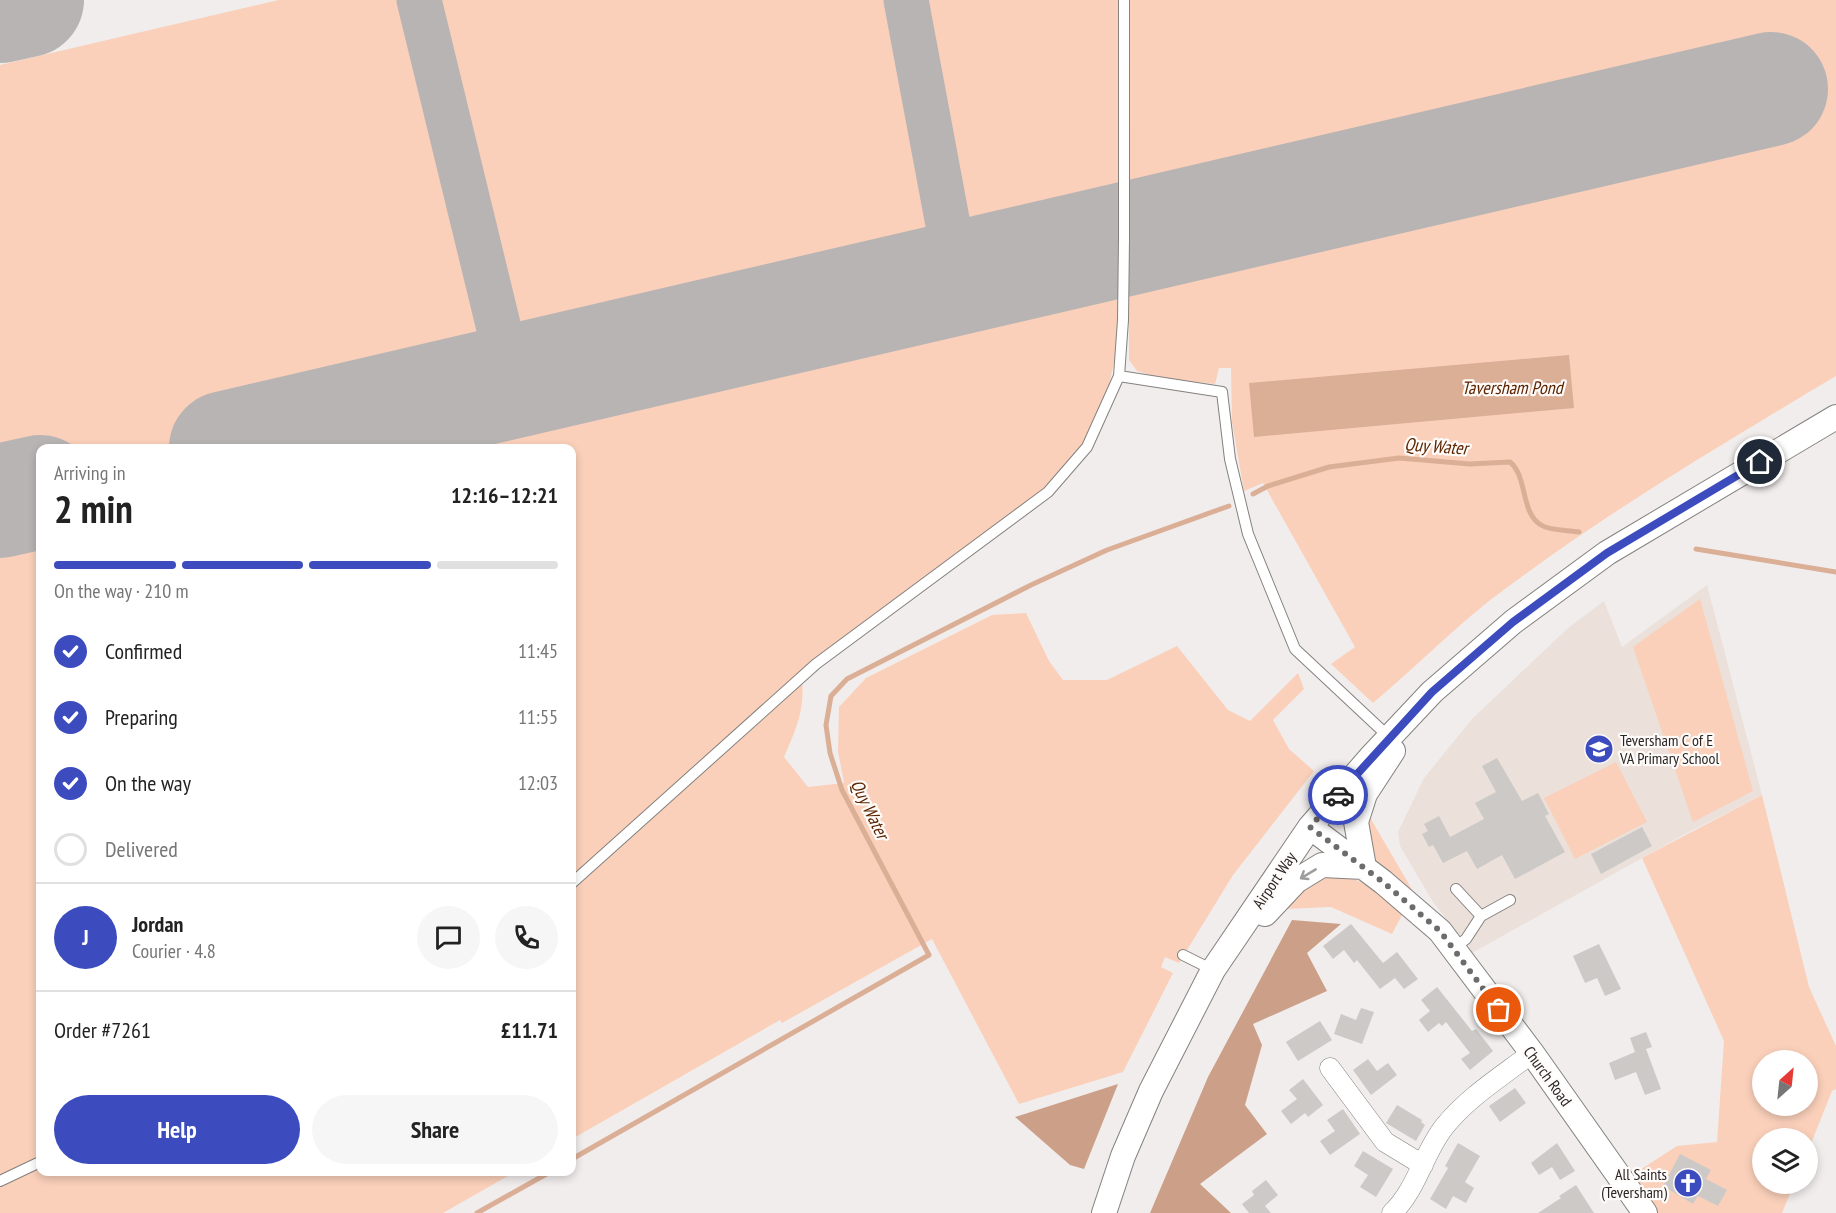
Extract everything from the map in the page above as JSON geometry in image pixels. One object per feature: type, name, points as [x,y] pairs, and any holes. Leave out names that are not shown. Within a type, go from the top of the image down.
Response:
[{"type":"street","name":"Airport Way","points":[[1104,1213],[1123,1156],[1151,1091],[1213,970],[1310,827],[1389,737],[1432,692],[1513,622],[1607,553],[1836,417]]},
{"type":"street","points":[[1213,970],[1296,881],[1322,865],[1364,867],[1356,822],[1365,794],[1432,692]]},
{"type":"street","name":"Church Road","points":[[1310,827],[1364,867],[1440,931],[1532,1053],[1646,1213]]},
{"type":"street","points":[[1392,1213],[1405,1200],[1443,1129],[1460,1109],[1532,1053]]},
{"type":"street","points":[[1330,1068],[1385,1142],[1423,1165]]},
{"type":"lane","points":[[576,879],[816,664],[1048,492],[1070,470],[1087,447],[1119,376],[1123,320],[1124,0]]},
{"type":"lane","points":[[1119,376],[1222,392],[1230,459],[1248,534],[1295,649],[1389,737]]},
{"type":"lane","points":[[1456,889],[1481,916]]},
{"type":"lane","points":[[1453,949],[1466,939],[1481,916],[1510,900]]},
{"type":"lane","points":[[1183,955],[1213,970]]},
{"type":"lane","points":[[0,1181],[36,1164]]},
{"type":"shaded area","points":[[279,0],[1118,0],[1119,295],[1115,358],[1108,390],[1081,449],[1042,492],[798,673],[576,874],[576,444],[36,444],[36,1159],[0,1176],[0,65]]},
{"type":"shaded area","points":[[1129,0],[1836,0],[1836,376],[1747,429],[1573,540],[1474,613],[1373,703],[1331,664],[1355,647],[1263,483],[1244,491],[1232,422],[1231,368],[1219,368],[1215,384],[1160,378],[1137,371],[1129,360]]},
{"type":"shaded area","name":"Teversham C of E VA Primary School","points":[[1707,585],[1762,795],[1685,834],[1472,953],[1463,935],[1458,934],[1433,902],[1400,846],[1398,832],[1424,778],[1472,719],[1568,628],[1604,601],[1622,647]]},
{"type":"shaded area","points":[[1700,599],[1753,791],[1693,822],[1633,647]]},
{"type":"shaded area","points":[[1026,613],[1049,661],[1063,680],[1107,680],[1177,646],[1228,710],[1250,721],[1298,673],[1304,689],[1273,720],[1289,749],[1314,771],[1233,875],[1179,963],[1165,957],[1161,967],[1173,973],[1123,1072],[1019,1104],[932,939],[782,1023],[780,1020],[576,1137],[576,887],[802,682],[801,711],[784,757],[808,787],[844,783],[838,751],[839,707],[866,678],[992,615]]},
{"type":"shaded area","points":[[1616,762],[1647,822],[1575,859],[1544,798]]},
{"type":"shaded area","points":[[1762,795],[1809,987],[1836,1046],[1836,1089],[1832,1091],[1817,1128],[1752,1128],[1752,1194],[1790,1194],[1782,1213],[1655,1213],[1629,1177],[1677,1146],[1717,1142],[1724,1041],[1642,858]]},
{"type":"shaded area","points":[[1368,814],[1421,905],[1376,866],[1366,848]]},
{"type":"shaded area","points":[[1329,874],[1360,882],[1403,913],[1392,934],[1331,907],[1285,909],[1308,882]]},
{"type":"shaded area","points":[[1292,920],[1341,924],[1307,953],[1327,991],[1253,1024],[1262,1045],[1245,1105],[1267,1134],[1200,1184],[1231,1213],[1150,1213],[1208,1077]]},
{"type":"shaded area","points":[[1118,1084],[1084,1169],[1070,1165],[1015,1117]]},
{"type":"shaded area","points":[[36,1170],[36,1176],[508,1176],[443,1213],[0,1213],[0,1187]]},
{"type":"water","name":"Taversham Pond","points":[[1569,355],[1574,408],[1254,437],[1249,383]]},
{"type":"building","points":[[1497,758],[1522,801],[1538,793],[1549,814],[1545,816],[1565,852],[1515,879],[1502,855],[1477,869],[1467,851],[1443,863],[1433,845],[1429,847],[1422,834],[1428,831],[1424,824],[1439,816],[1450,837],[1484,819],[1475,803],[1496,792],[1482,766]]},
{"type":"building","points":[[1642,827],[1652,846],[1601,874],[1591,854]]},
{"type":"building","points":[[1351,924],[1383,963],[1397,952],[1418,979],[1404,989],[1395,978],[1380,989],[1357,960],[1354,963],[1344,950],[1333,959],[1323,946]]},
{"type":"building","points":[[1599,944],[1621,989],[1605,996],[1597,978],[1585,983],[1573,956]]},
{"type":"building","points":[[1437,987],[1472,1031],[1476,1029],[1493,1051],[1470,1070],[1461,1059],[1470,1053],[1446,1022],[1442,1026],[1439,1023],[1428,1032],[1419,1020],[1430,1011],[1421,1000]]},
{"type":"building","points":[[1361,1008],[1374,1012],[1362,1044],[1334,1034],[1341,1014],[1356,1020]]},
{"type":"building","points":[[1320,1021],[1332,1040],[1298,1061],[1286,1042]]},
{"type":"building","points":[[1646,1032],[1652,1047],[1646,1049],[1661,1089],[1645,1095],[1636,1072],[1615,1080],[1609,1063],[1635,1052],[1630,1038]]},
{"type":"building","points":[[1368,1059],[1377,1071],[1388,1063],[1397,1075],[1371,1095],[1353,1070]]},
{"type":"building","points":[[1303,1079],[1323,1105],[1308,1117],[1305,1113],[1291,1124],[1281,1111],[1297,1099],[1289,1090]]},
{"type":"building","points":[[1515,1088],[1526,1103],[1500,1122],[1489,1106]]},
{"type":"building","points":[[1397,1105],[1422,1120],[1421,1122],[1425,1125],[1416,1141],[1386,1123]]},
{"type":"building","points":[[1343,1109],[1360,1134],[1330,1155],[1320,1141],[1335,1131],[1327,1120]]},
{"type":"building","points":[[1458,1143],[1480,1156],[1465,1182],[1474,1188],[1466,1203],[1453,1196],[1446,1209],[1430,1199],[1448,1168],[1445,1166]]},
{"type":"building","points":[[1557,1143],[1575,1171],[1560,1180],[1552,1167],[1539,1175],[1531,1163]]},
{"type":"building","points":[[1363,1151],[1393,1169],[1376,1197],[1360,1187],[1368,1175],[1354,1166]]},
{"type":"building","name":"All Saints (Teversham)","points":[[1680,1154],[1711,1170],[1706,1179],[1727,1190],[1718,1206],[1698,1196],[1693,1204],[1663,1186]]},
{"type":"building","points":[[1266,1180],[1278,1195],[1265,1206],[1271,1213],[1249,1213],[1242,1204],[1254,1195],[1252,1191]]},
{"type":"building","points":[[1576,1185],[1594,1213],[1538,1213],[1561,1198],[1559,1196]]},
{"type":"waterway","name":"Quy Water","points":[[1253,494],[1268,486],[1329,467],[1399,458],[1470,464],[1510,462],[1516,468],[1534,519],[1549,528],[1579,532]]},
{"type":"waterway","name":"Quy Water","points":[[576,1157],[929,955],[842,790],[830,753],[826,725],[831,696],[847,679],[1031,585],[1107,550],[1229,506]]},
{"type":"waterway","name":"Quy Water","points":[[1696,549],[1836,572]]},
{"type":"waterway","name":"Quy Water","points":[[477,1213],[543,1176]]},
{"type":"taxiway","points":[[419,0],[512,382]]},
{"type":"taxiway","points":[[906,0],[958,278]]},
{"type":"runway","points":[[0,6],[27,0]]},
{"type":"runway","points":[[243,444],[1771,89]]},
{"type":"runway","points":[[0,501],[36,493]]},
{"type":"way so far","points":[[1338,795],[1310,827],[1383,882],[1440,931],[1499,1010]]},
{"type":"place","name":"Teversham C of E VA Primary School","points":[[1599,749]]},
{"type":"place","name":"All Saints (Teversham)","points":[[1688,1183]]},
{"type":"route","points":[[1338,795],[1432,692],[1513,622],[1607,553],[1760,462]]}]
